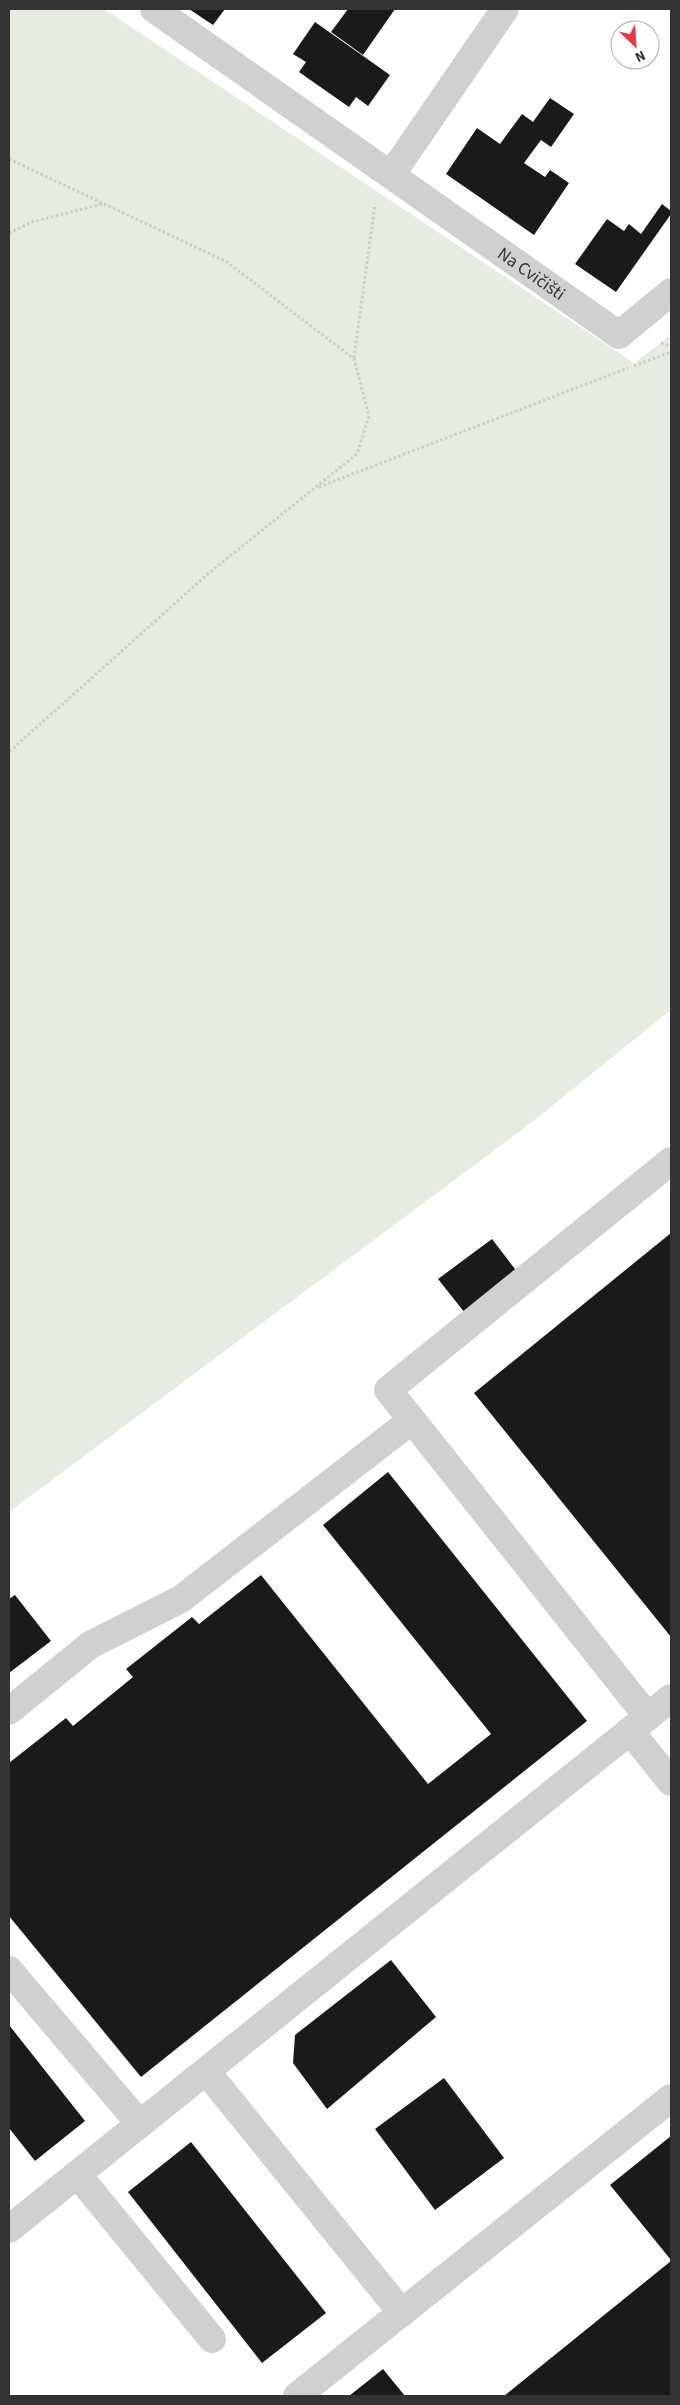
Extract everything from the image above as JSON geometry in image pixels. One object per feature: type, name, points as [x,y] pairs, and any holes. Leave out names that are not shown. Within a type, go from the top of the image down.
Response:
[{"type":"street","name":"Na Cvičišti","points":[[154,9],[619,334],[671,292]]},
{"type":"street","points":[[385,171],[505,9]]},
{"type":"street","points":[[671,1161],[388,1390],[639,1724],[671,1782]]},
{"type":"street","points":[[9,1711],[90,1645],[181,1600],[412,1420]]},
{"type":"street","points":[[9,2229],[671,1698]]},
{"type":"street","points":[[9,1970],[140,2124]]},
{"type":"street","points":[[206,2071],[402,2313]]},
{"type":"street","points":[[297,2396],[671,2098]]},
{"type":"street","points":[[77,2174],[212,2340]]},
{"type":"path","points":[[9,159],[227,262],[354,359]]},
{"type":"path","points":[[9,752],[210,572],[357,454],[370,416],[354,359],[385,171]]},
{"type":"path","points":[[9,233],[32,222],[102,204]]},
{"type":"path","points":[[316,488],[671,352]]},
{"type":"shaded area","points":[[9,9],[104,9],[634,363],[671,335],[671,1010],[532,1122],[9,1512]]},
{"type":"building","points":[[189,9],[225,9],[213,25]]},
{"type":"building","points":[[348,9],[395,9],[363,55],[331,32]]},
{"type":"building","points":[[315,22],[390,75],[368,106],[356,97],[349,107],[299,72],[306,62],[293,54]]},
{"type":"building","points":[[550,98],[574,114],[551,147],[541,140],[524,163],[545,177],[550,170],[569,183],[534,235],[446,174],[477,128],[500,144],[522,114],[533,122]]},
{"type":"building","points":[[662,204],[671,211],[671,214],[616,292],[575,264],[607,219],[624,231],[629,224],[641,234]]},
{"type":"building","points":[[671,1233],[671,1637],[474,1393]]},
{"type":"building","points":[[492,1239],[518,1273],[465,1313],[438,1279]]},
{"type":"building","points":[[388,1472],[587,1721],[141,2077],[9,1916],[9,1763],[66,1718],[73,1726],[133,1677],[126,1669],[192,1617],[199,1624],[261,1575],[428,1784],[491,1734],[323,1525]]},
{"type":"building","points":[[15,1595],[51,1641],[9,1673],[9,1599]]},
{"type":"building","points":[[391,1960],[436,2017],[327,2109],[293,2063],[295,2035]]},
{"type":"building","points":[[9,2025],[85,2121],[35,2161],[9,2128]]},
{"type":"building","points":[[444,2078],[504,2158],[435,2210],[375,2129]]},
{"type":"building","points":[[671,2136],[671,2260],[610,2185]]},
{"type":"building","points":[[191,2142],[326,2313],[262,2363],[128,2192]]},
{"type":"building","points":[[671,2261],[671,2396],[504,2396]]},
{"type":"building","points":[[383,2369],[405,2396],[349,2396]]}]
